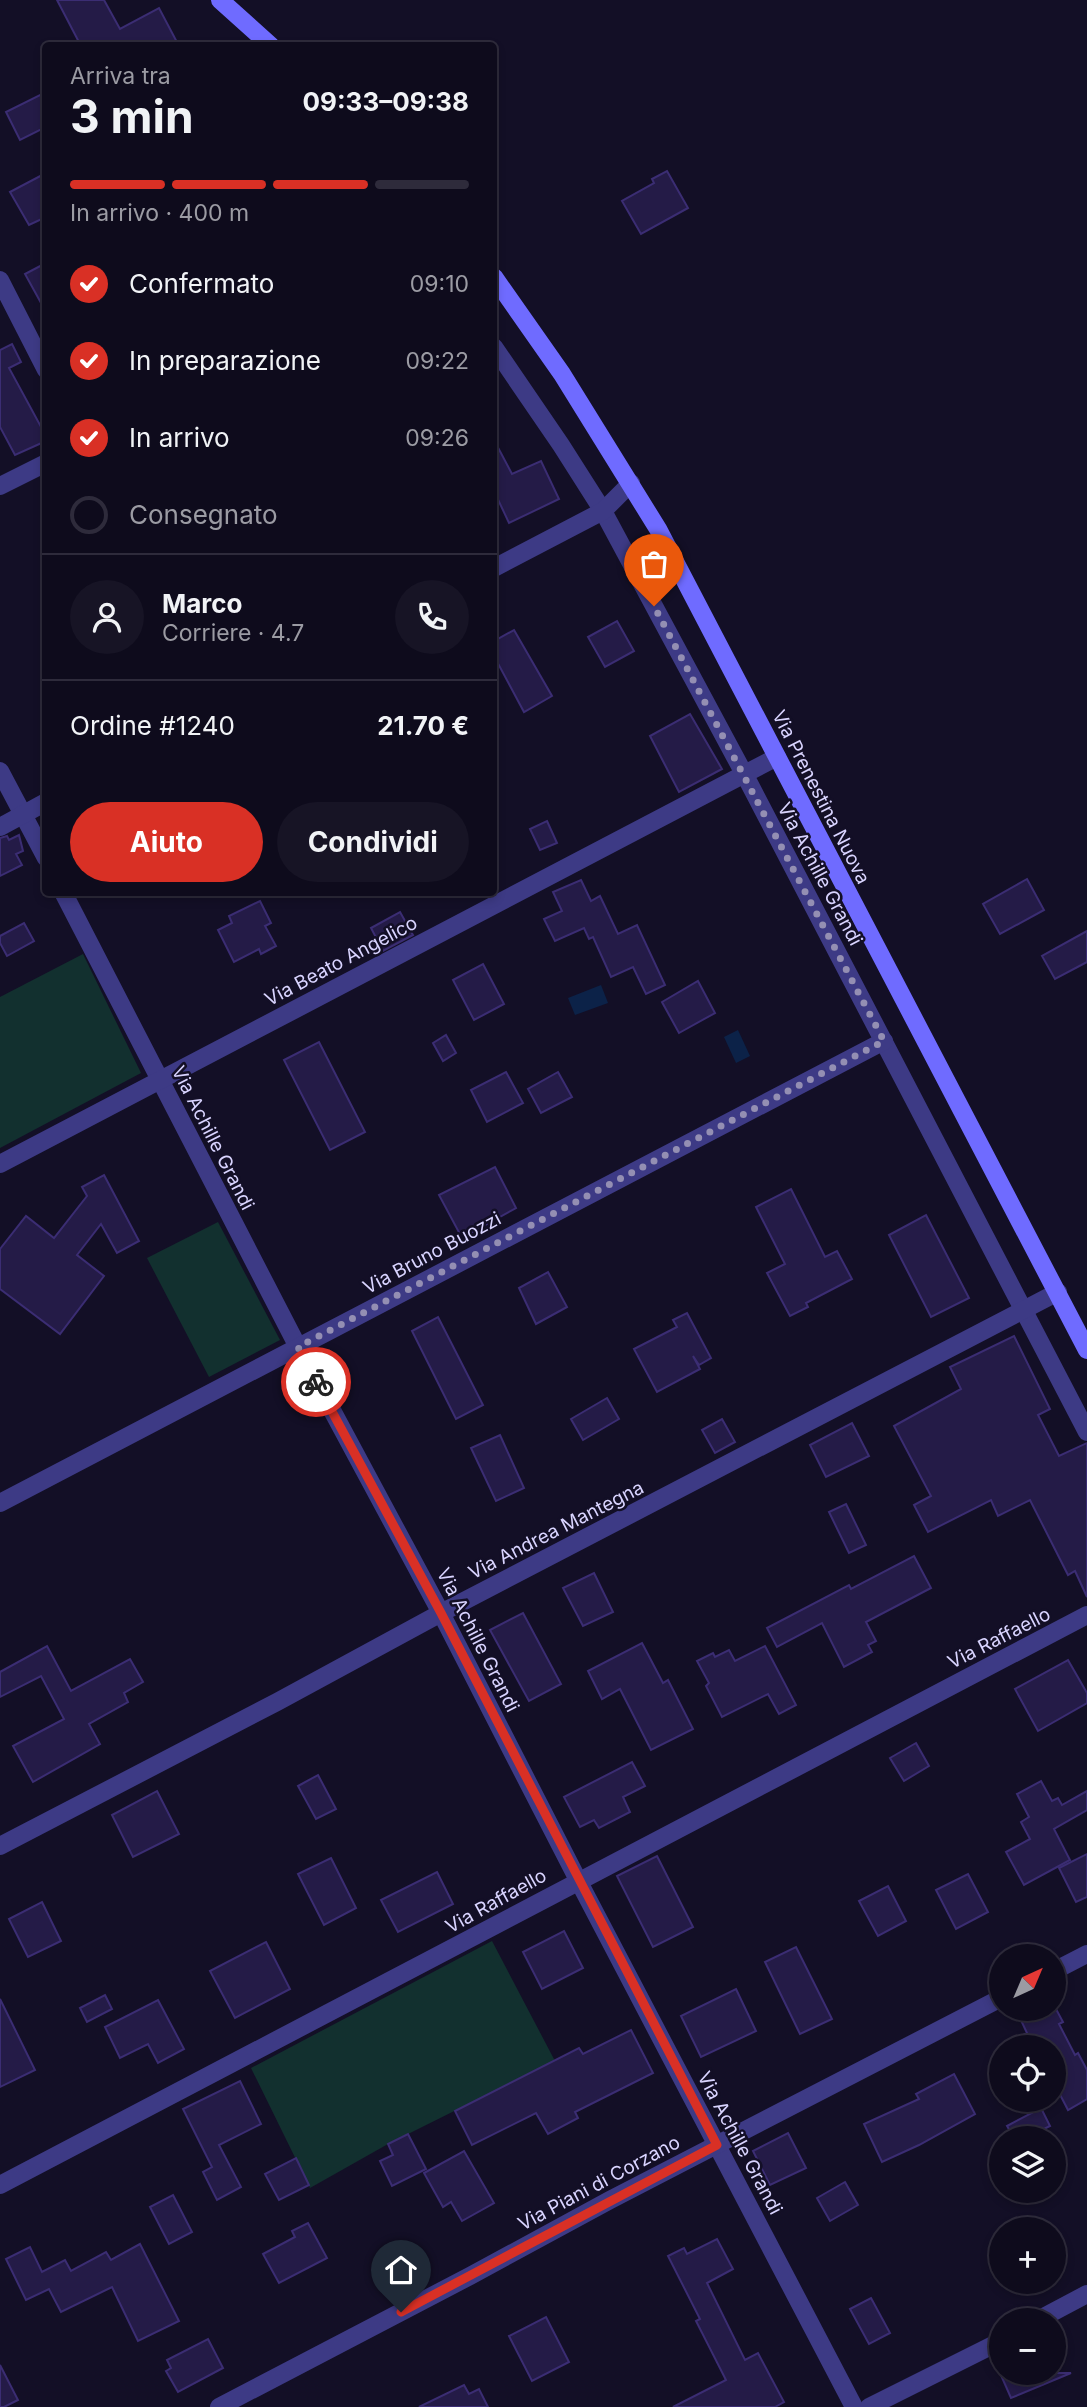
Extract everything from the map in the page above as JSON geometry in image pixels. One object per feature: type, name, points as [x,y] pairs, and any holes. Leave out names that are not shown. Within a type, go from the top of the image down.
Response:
[{"type":"main road","points":[[220,0],[267,42]]},
{"type":"main road","name":"Via Prenestina Nuova","points":[[497,281],[562,374],[666,544],[1087,1350]]},
{"type":"street","points":[[0,280],[42,362]]},
{"type":"street","name":"Via Achille Grandi","points":[[497,351],[603,511],[744,774],[1087,1432]]},
{"type":"street","points":[[0,486],[42,465]]},
{"type":"street","points":[[497,566],[603,511],[631,483]]},
{"type":"street","name":"Via Beato Angelico","points":[[0,1164],[777,757]]},
{"type":"street","points":[[0,771],[42,850]]},
{"type":"street","points":[[0,827],[42,804]]},
{"type":"street","name":"Via Achille Grandi","points":[[65,896],[298,1347],[441,1613],[854,2407]]},
{"type":"street","name":"Via Bruno Buozzi","points":[[0,1503],[884,1041]]},
{"type":"street","name":"Via Andrea Mantegna","points":[[0,1846],[1058,1292]]},
{"type":"street","name":"Via Raffaello","points":[[0,2185],[1087,1615]]},
{"type":"street","points":[[1066,1965],[1087,1954]]},
{"type":"street","name":"Via Piani di Corzano","points":[[219,2407],[989,2004]]},
{"type":"street","points":[[1061,2308],[1087,2294]]},
{"type":"street","points":[[869,2407],[989,2347]]},
{"type":"green space","points":[[83,954],[141,1073],[0,1148],[0,997]]},
{"type":"green space","points":[[218,1222],[280,1340],[209,1377],[147,1258]]},
{"type":"green space","points":[[492,1941],[555,2061],[388,2144],[310,2188],[251,2068]]},
{"type":"water","points":[[601,985],[608,1003],[575,1015],[568,998]]},
{"type":"water","points":[[738,1030],[750,1056],[736,1063],[724,1037]]},
{"type":"building","points":[[57,0],[104,0],[120,29],[159,8],[177,42],[79,42]]},
{"type":"building","points":[[42,94],[42,129],[20,140],[6,112]]},
{"type":"building","points":[[667,171],[688,208],[641,234],[622,201],[654,183],[652,179]]},
{"type":"building","points":[[42,175],[42,219],[29,225],[10,192]]},
{"type":"building","points":[[42,265],[42,305],[25,274]]},
{"type":"building","points":[[12,344],[21,362],[9,368],[42,429],[42,443],[15,455],[0,427],[0,350]]},
{"type":"building","points":[[497,446],[512,474],[541,461],[559,499],[509,523],[497,497]]},
{"type":"building","points":[[617,621],[634,651],[605,667],[588,637]]},
{"type":"building","points":[[514,630],[552,696],[524,712],[497,662],[497,639]]},
{"type":"building","points":[[690,714],[722,769],[679,792],[650,736]]},
{"type":"building","points":[[547,821],[557,843],[540,850],[530,829]]},
{"type":"building","points":[[19,835],[23,851],[16,854],[22,865],[0,876],[0,838],[7,836],[9,840]]},
{"type":"building","points":[[1027,879],[1044,910],[1000,934],[983,904]]},
{"type":"building","points":[[581,880],[591,901],[600,896],[618,934],[637,925],[665,985],[646,994],[633,967],[611,977],[593,937],[589,939],[584,928],[555,941],[544,919],[562,911],[553,892]]},
{"type":"building","points":[[260,901],[271,923],[265,926],[276,946],[261,954],[259,949],[234,962],[218,930],[232,923],[229,916]]},
{"type":"building","points":[[400,912],[413,935],[383,951],[371,928]]},
{"type":"building","points":[[24,923],[34,941],[7,956],[0,943],[0,936]]},
{"type":"building","points":[[1087,931],[1087,962],[1055,979],[1042,956]]},
{"type":"building","points":[[483,964],[504,1004],[474,1020],[453,980]]},
{"type":"building","points":[[698,981],[715,1013],[679,1033],[662,1002]]},
{"type":"building","points":[[446,1035],[456,1053],[443,1061],[433,1043]]},
{"type":"building","points":[[319,1042],[365,1132],[330,1150],[284,1060]]},
{"type":"building","points":[[506,1072],[523,1103],[487,1122],[471,1090]]},
{"type":"building","points":[[558,1072],[572,1097],[541,1113],[528,1089]]},
{"type":"building","points":[[495,1167],[516,1208],[462,1238],[439,1195]]},
{"type":"building","points":[[104,1175],[139,1241],[117,1253],[101,1224],[77,1255],[104,1276],[60,1334],[0,1289],[0,1249],[26,1216],[54,1238],[87,1196],[82,1187]]},
{"type":"building","points":[[791,1189],[825,1257],[837,1251],[852,1279],[806,1303],[808,1307],[790,1316],[767,1273],[785,1264],[756,1207]]},
{"type":"building","points":[[926,1215],[969,1298],[931,1317],[889,1235]]},
{"type":"building","points":[[548,1272],[567,1307],[536,1324],[519,1288]]},
{"type":"building","points":[[687,1313],[711,1358],[699,1365],[693,1356],[700,1369],[657,1392],[634,1349],[677,1327],[673,1320]]},
{"type":"building","points":[[438,1317],[483,1405],[456,1419],[412,1331]]},
{"type":"building","points":[[1014,1336],[1050,1409],[1038,1415],[1059,1456],[1087,1443],[1087,1597],[1075,1571],[1068,1575],[1030,1500],[998,1516],[991,1500],[928,1532],[914,1505],[931,1496],[894,1426],[961,1389],[950,1367]]},
{"type":"building","points":[[607,1398],[619,1419],[583,1440],[571,1419]]},
{"type":"building","points":[[722,1419],[735,1442],[715,1453],[702,1430]]},
{"type":"building","points":[[852,1423],[869,1456],[826,1477],[810,1445]]},
{"type":"building","points":[[500,1435],[524,1488],[496,1501],[471,1448]]},
{"type":"building","points":[[846,1504],[866,1545],[849,1553],[829,1512]]},
{"type":"building","points":[[914,1556],[931,1588],[866,1622],[876,1641],[868,1645],[872,1652],[844,1667],[822,1623],[777,1647],[767,1628],[849,1585],[851,1589]]},
{"type":"building","points":[[594,1573],[613,1612],[583,1626],[563,1588]]},
{"type":"building","points":[[523,1613],[561,1684],[529,1701],[490,1630]]},
{"type":"building","points":[[642,1643],[663,1683],[668,1680],[693,1729],[651,1750],[620,1689],[602,1699],[588,1671]]},
{"type":"building","points":[[47,1646],[71,1691],[130,1659],[143,1682],[124,1693],[128,1702],[89,1724],[100,1744],[33,1782],[13,1746],[64,1719],[41,1676],[0,1697],[0,1672]]},
{"type":"building","points":[[765,1646],[796,1705],[779,1714],[768,1694],[722,1717],[697,1661],[713,1653],[715,1657],[729,1650],[735,1661]]},
{"type":"building","points":[[1068,1660],[1087,1693],[1087,1703],[1038,1731],[1015,1689]]},
{"type":"building","points":[[916,1743],[929,1766],[904,1781],[890,1758]]},
{"type":"building","points":[[632,1762],[645,1786],[623,1797],[630,1812],[599,1828],[594,1820],[580,1827],[564,1797]]},
{"type":"building","points":[[318,1775],[336,1809],[316,1819],[298,1786]]},
{"type":"building","points":[[1041,1781],[1052,1801],[1058,1798],[1062,1805],[1087,1791],[1087,1810],[1054,1829],[1070,1860],[1024,1885],[1006,1852],[1030,1839],[1021,1822],[1029,1817],[1017,1794]]},
{"type":"building","points":[[157,1791],[179,1834],[133,1857],[112,1815]]},
{"type":"building","points":[[1087,1854],[1087,1897],[1076,1902],[1059,1868]]},
{"type":"building","points":[[657,1856],[693,1927],[653,1947],[617,1876]]},
{"type":"building","points":[[331,1858],[356,1908],[324,1925],[298,1874]]},
{"type":"building","points":[[437,1872],[453,1904],[398,1932],[381,1900]]},
{"type":"building","points":[[968,1874],[988,1912],[956,1929],[936,1890]]},
{"type":"building","points":[[888,1886],[906,1921],[878,1936],[859,1901]]},
{"type":"building","points":[[42,1902],[61,1941],[28,1957],[9,1919]]},
{"type":"building","points":[[564,1931],[583,1968],[542,1989],[523,1952]]},
{"type":"building","points":[[266,1942],[290,1989],[235,2018],[210,1971]]},
{"type":"building","points":[[796,1947],[832,2019],[800,2034],[765,1962]]},
{"type":"building","points":[[736,1989],[756,2031],[701,2057],[681,2016]]},
{"type":"building","points":[[105,1995],[112,2009],[87,2022],[80,2008]]},
{"type":"building","points":[[0,1999],[35,2070],[0,2087]]},
{"type":"building","points":[[158,2000],[184,2049],[158,2063],[148,2044],[120,2058],[105,2027]]},
{"type":"building","points":[[1021,2021],[1062,2021],[1059,2024],[1065,2035],[1023,2035],[1027,2033]]},
{"type":"building","points":[[631,2030],[653,2073],[575,2112],[578,2118],[548,2134],[536,2113],[472,2145],[455,2111],[579,2048],[583,2054]]},
{"type":"building","points":[[1066,2038],[1087,2070],[1087,2099],[1068,2110]]},
{"type":"building","points":[[954,2074],[975,2114],[882,2162],[864,2124],[919,2099],[916,2094]]},
{"type":"building","points":[[240,2081],[261,2124],[219,2145],[241,2187],[217,2200],[203,2172],[212,2167],[183,2109]]},
{"type":"building","points":[[1033,2112],[1043,2112],[1050,2126],[1007,2126]]},
{"type":"building","points":[[788,2133],[806,2168],[770,2185],[753,2151]]},
{"type":"building","points":[[408,2134],[426,2169],[392,2186],[380,2161],[393,2155],[388,2144]]},
{"type":"building","points":[[464,2151],[494,2203],[462,2221],[451,2202],[443,2207],[424,2173]]},
{"type":"building","points":[[296,2158],[309,2185],[279,2200],[265,2174]]},
{"type":"building","points":[[845,2182],[858,2205],[830,2221],[817,2198]]},
{"type":"building","points":[[173,2195],[192,2232],[169,2244],[150,2207]]},
{"type":"building","points":[[308,2223],[327,2258],[279,2283],[263,2254],[295,2237],[292,2231]]},
{"type":"building","points":[[717,2239],[733,2269],[707,2283],[745,2360],[758,2353],[784,2402],[775,2407],[673,2407],[726,2380],[696,2321],[700,2319],[668,2256],[684,2248],[687,2254]]},
{"type":"building","points":[[140,2244],[179,2321],[138,2341],[112,2287],[61,2312],[49,2289],[26,2300],[6,2259],[30,2247],[42,2272],[65,2260],[71,2271],[106,2252],[111,2260]]},
{"type":"building","points":[[871,2298],[890,2333],[869,2344],[850,2309]]},
{"type":"building","points":[[546,2317],[569,2362],[532,2381],[509,2336]]},
{"type":"building","points":[[208,2339],[223,2368],[178,2392],[166,2371],[171,2368],[167,2360]]},
{"type":"building","points":[[0,2365],[18,2400],[4,2407],[0,2407]]},
{"type":"building","points":[[464,2385],[469,2394],[479,2389],[488,2407],[419,2407]]},
{"type":"building","points":[[1005,2385],[1042,2385],[1011,2398]]},
{"type":"way so far","points":[[316,1382],[298,1347],[884,1041],[654,606]]},
{"type":"route","points":[[316,1382],[441,1613],[717,2145],[401,2312]]}]
